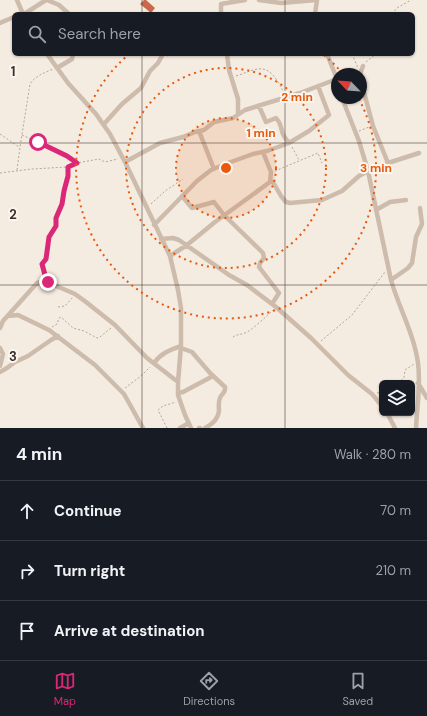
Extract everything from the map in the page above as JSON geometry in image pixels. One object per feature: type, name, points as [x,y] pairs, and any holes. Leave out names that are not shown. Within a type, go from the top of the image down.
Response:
[{"type":"street","points":[[17,0],[21,12]]},
{"type":"street","points":[[26,12],[47,0],[59,5],[67,12]]},
{"type":"street","points":[[221,12],[221,4],[245,0]]},
{"type":"street","points":[[259,0],[281,3],[316,0],[315,12]]},
{"type":"street","points":[[0,24],[12,18]]},
{"type":"street","points":[[48,56],[68,83],[104,124],[124,160],[170,256],[180,299],[181,347],[178,393],[190,426],[180,428]]},
{"type":"street","points":[[57,68],[72,59],[73,56]]},
{"type":"street","points":[[104,124],[119,107],[141,88],[150,71],[158,63],[162,56]]},
{"type":"street","points":[[227,56],[238,99],[238,114]]},
{"type":"street","points":[[328,56],[333,68]]},
{"type":"street","points":[[124,160],[160,143],[200,131],[207,128],[214,122],[229,119],[259,106],[289,97],[331,81]]},
{"type":"street","points":[[154,225],[202,177],[214,169],[289,143],[307,133],[328,116],[318,86]]},
{"type":"street","points":[[344,104],[356,132],[368,171],[391,280],[410,332],[418,362],[416,428]]},
{"type":"street","points":[[367,104],[373,126],[388,163]]},
{"type":"street","points":[[259,106],[265,122],[276,118],[278,120],[281,125],[282,132],[289,143]]},
{"type":"street","points":[[200,131],[214,169]]},
{"type":"street","points":[[170,256],[188,245],[224,215],[270,182],[271,172],[263,152]]},
{"type":"street","points":[[270,182],[273,182],[284,200],[290,203],[327,198],[342,191],[368,171],[419,153]]},
{"type":"street","points":[[182,196],[192,208],[214,202],[224,215],[254,243],[264,255],[260,267],[279,293],[274,306]]},
{"type":"street","points":[[376,210],[390,202],[406,200]]},
{"type":"street","points":[[391,280],[408,268],[412,263],[416,237],[422,224],[420,208]]},
{"type":"street","points":[[161,239],[173,238],[188,245],[216,266],[247,285],[274,306],[317,344],[348,375],[372,394],[379,402]]},
{"type":"street","points":[[0,328],[7,316],[37,283],[44,281],[48,282],[75,294],[115,325],[154,363],[178,382]]},
{"type":"street","points":[[15,308],[18,315]]},
{"type":"street","points":[[7,316],[18,315],[49,330],[94,365],[122,391],[143,428]]},
{"type":"street","points":[[0,372],[58,336]]},
{"type":"street","points":[[154,363],[166,352],[181,347],[192,352],[220,382],[226,390],[220,399],[219,412],[212,423],[205,428]]},
{"type":"street","points":[[0,348],[3,354],[0,366]]},
{"type":"street","points":[[178,393],[183,392],[213,376]]},
{"type":"street","points":[[418,383],[427,398]]},
{"type":"street","points":[[389,416],[395,428]]},
{"type":"path","points":[[394,12],[397,8],[411,0]]},
{"type":"path","points":[[353,56],[358,68]]},
{"type":"path","points":[[363,66],[374,56]]},
{"type":"path","points":[[18,170],[20,147],[31,82],[39,75],[57,68]]},
{"type":"path","points":[[232,77],[260,68],[265,69],[277,81],[283,92],[289,97]]},
{"type":"path","points":[[356,132],[373,126]]},
{"type":"path","points":[[0,134],[20,147]]},
{"type":"path","points":[[22,135],[53,149],[77,163]]},
{"type":"path","points":[[289,143],[299,160]]},
{"type":"path","points":[[271,172],[318,153],[322,163]]},
{"type":"path","points":[[0,173],[18,170],[68,167],[77,163],[99,159],[105,162],[124,160]]},
{"type":"path","points":[[48,282],[42,264],[46,259],[49,237],[56,226],[56,218],[62,204],[68,176],[68,167]]},
{"type":"path","points":[[146,208],[165,191],[183,179]]},
{"type":"path","points":[[317,344],[352,315],[388,268]]},
{"type":"path","points":[[58,307],[65,306],[75,294]]},
{"type":"path","points":[[233,337],[237,334],[244,334],[249,331],[274,306]]},
{"type":"path","points":[[49,330],[56,324],[60,317],[73,328],[84,331],[97,338],[115,325]]},
{"type":"path","points":[[402,380],[404,378],[405,370],[418,362]]},
{"type":"path","points":[[122,391],[141,376],[154,363]]},
{"type":"path","points":[[167,428],[158,410],[163,406],[180,401]]},
{"type":"building","points":[[146,0],[155,8],[152,12],[150,12],[140,4]]},
{"type":"route","points":[[38,142],[67,156],[72,161],[77,163],[68,167],[68,179],[62,204],[56,218],[55,229],[49,237],[46,259],[42,264],[48,282]]}]
